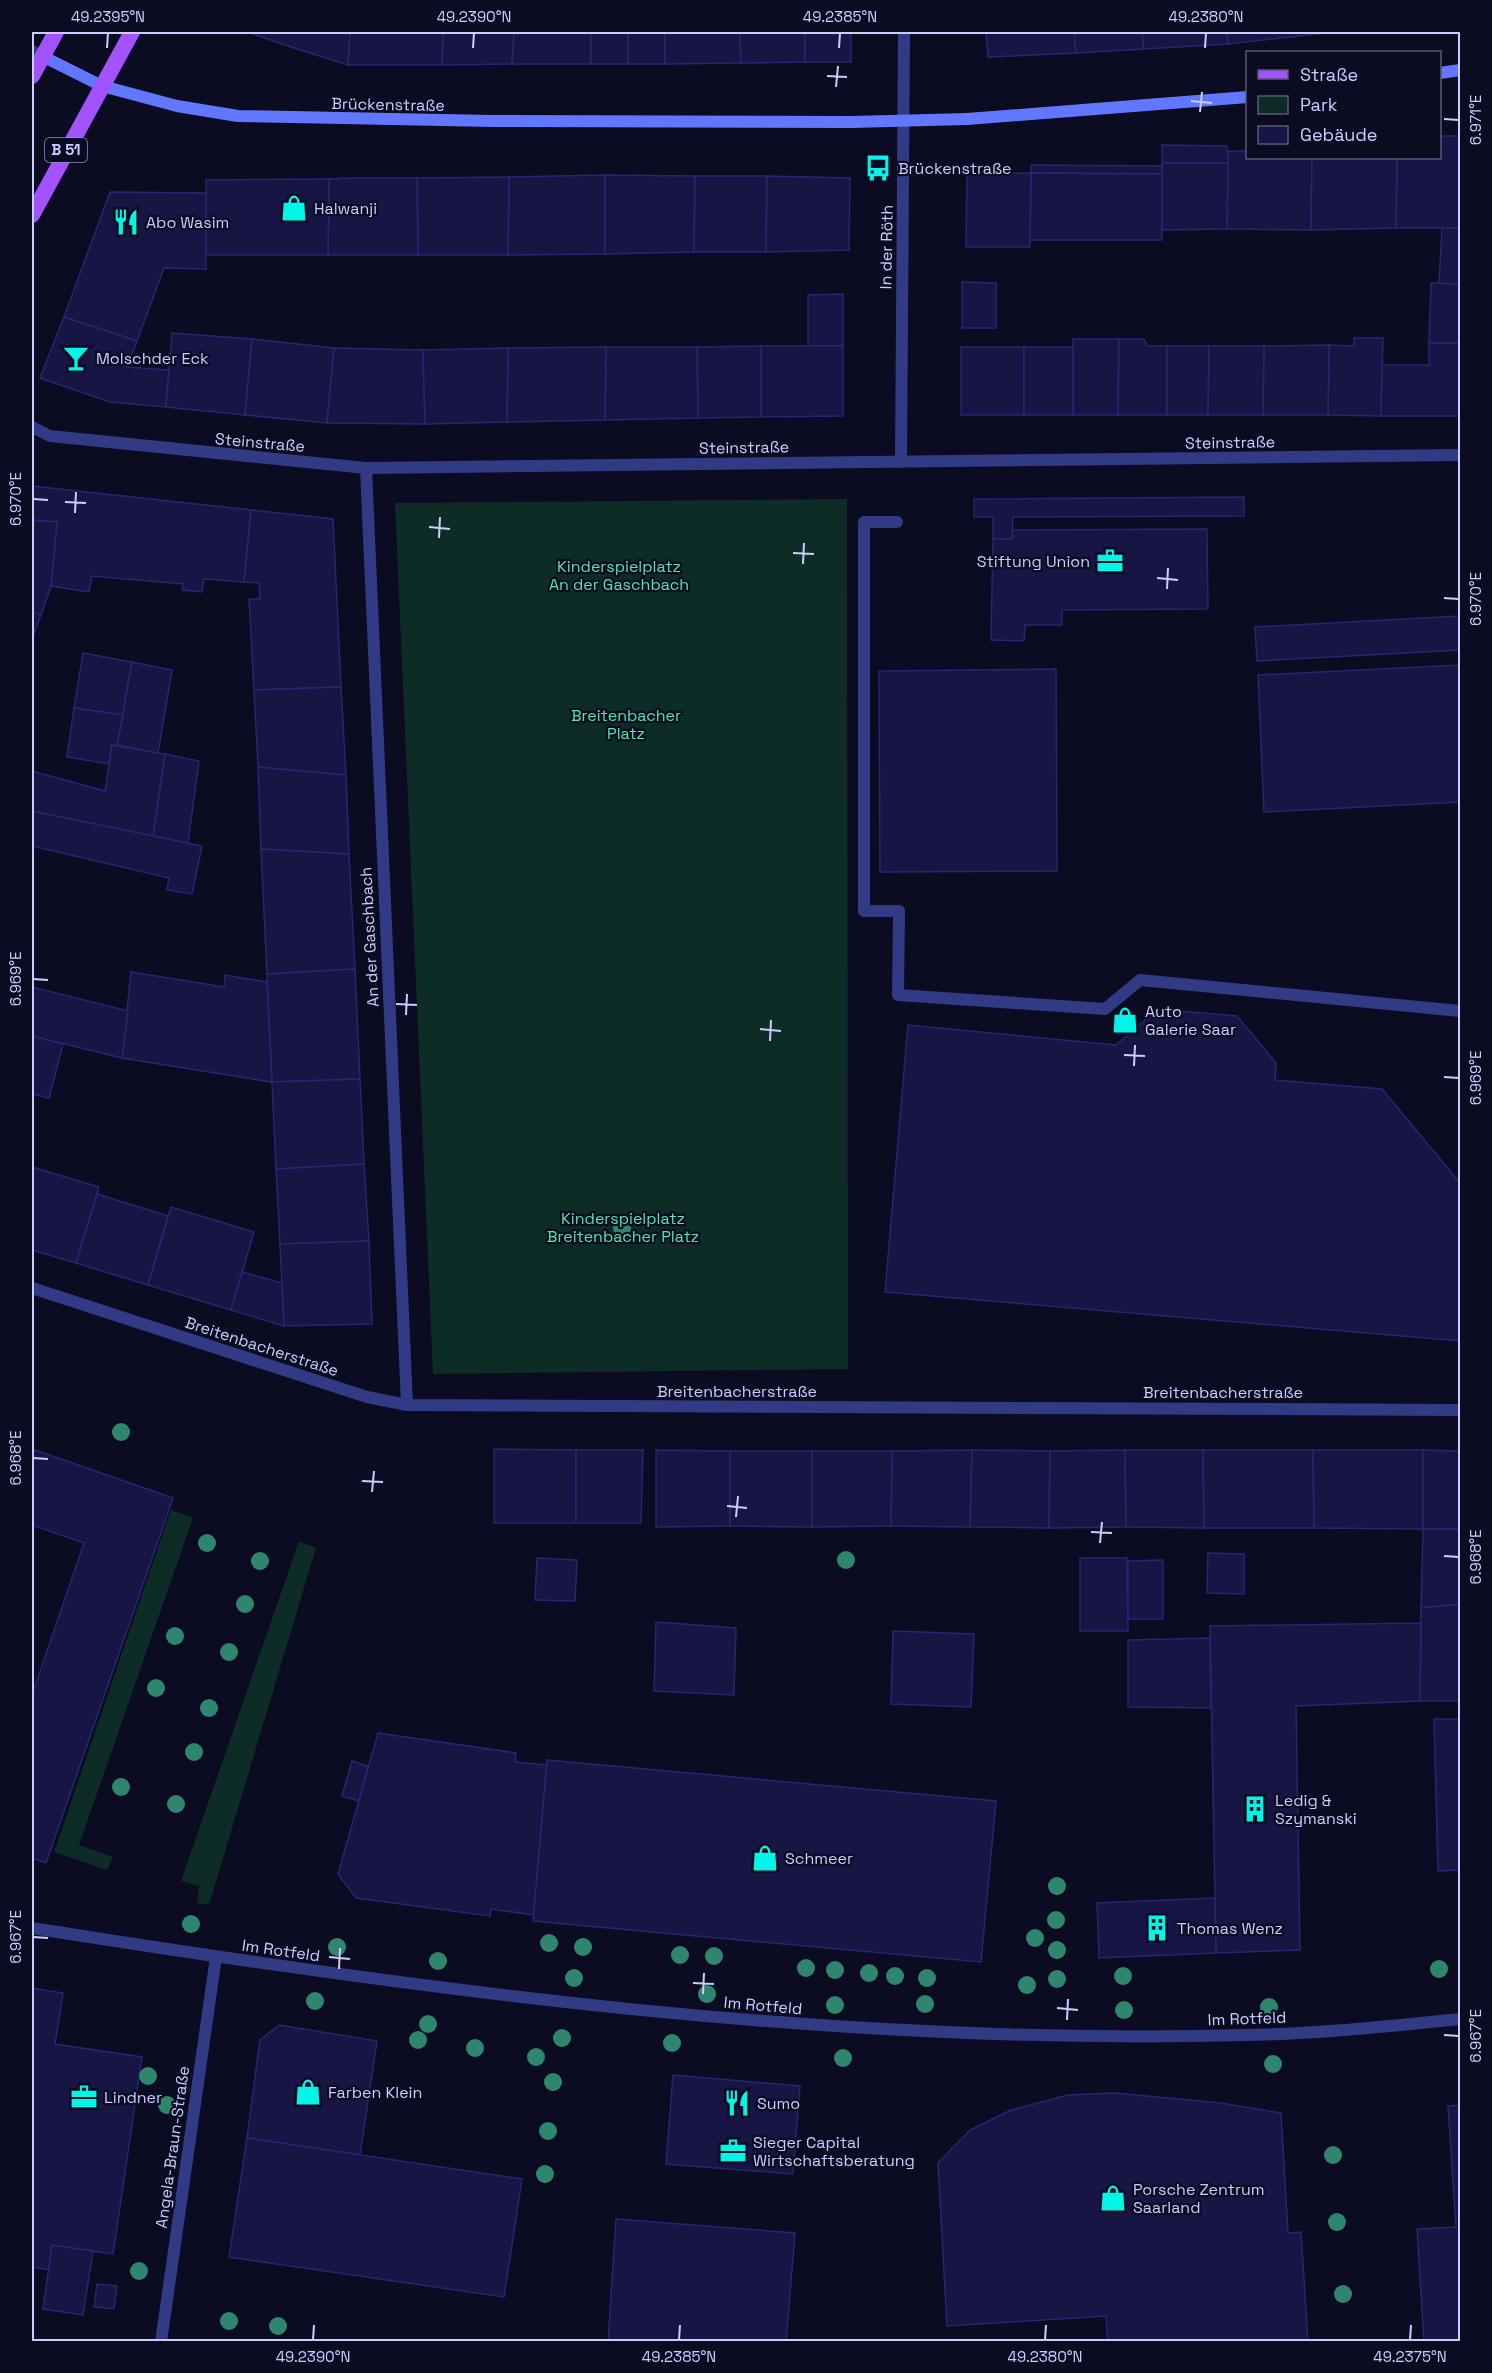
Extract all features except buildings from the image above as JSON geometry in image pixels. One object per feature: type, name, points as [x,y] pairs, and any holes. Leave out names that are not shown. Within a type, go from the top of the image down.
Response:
[{"type":"main road","points":[[32,76],[37,54],[56,32]]},
{"type":"main road","name":"B 51","points":[[32,215],[132,32]]},
{"type":"main road","name":"Brückenstraße","points":[[37,54],[102,86],[177,106],[238,116],[274,119],[851,122],[967,119],[1246,97]]},
{"type":"main road","points":[[1441,73],[1461,70]]},
{"type":"street","name":"In der Röth","points":[[902,462],[904,32]]},
{"type":"street","name":"Steinstraße","points":[[32,427],[50,436],[366,468],[1461,455]]},
{"type":"street","name":"An der Gaschbach","points":[[366,468],[407,1405]]},
{"type":"street","points":[[897,522],[864,522],[864,911],[899,911],[898,995],[1106,1010],[1140,980],[1461,1011]]},
{"type":"street","name":"Breitenbacherstraße","points":[[32,1288],[356,1394],[407,1405],[1461,1410]]},
{"type":"street","name":"Im Rotfeld","points":[[32,1928],[216,1957],[503,1996],[832,2028],[1000,2035],[1245,2035],[1461,2019]]},
{"type":"street","name":"Angela-Braun-Straße","points":[[161,2342],[216,1957]]},
{"type":"green space","name":"Breitenbacher Platz","points":[[847,499],[848,1369],[433,1374],[395,503]]},
{"type":"green space","points":[[171,1510],[193,1518],[79,1845],[113,1857],[107,1870],[54,1852]]},
{"type":"green space","points":[[299,1541],[316,1548],[209,1905],[197,1903],[199,1886],[181,1881]]},
{"type":"place","name":"Brückenstraße","points":[[878,168]]},
{"type":"place","name":"Halwanji","points":[[294,208]]},
{"type":"place","name":"Abo Wasim","points":[[126,222]]},
{"type":"place","name":"Molschder Eck","points":[[76,358]]},
{"type":"place","name":"Stiftung Union","points":[[1110,561]]},
{"type":"place","name":"Auto Galerie Saar","points":[[1125,1020]]},
{"type":"place","name":"Ledig & Szymanski","points":[[1255,1809]]},
{"type":"place","name":"Schmeer","points":[[765,1858]]},
{"type":"place","name":"Thomas Wenz","points":[[1157,1928]]},
{"type":"place","name":"Farben Klein","points":[[308,2092]]},
{"type":"place","name":"Lindner","points":[[84,2097]]},
{"type":"place","name":"Sumo","points":[[737,2103]]},
{"type":"place","name":"Sieger Capital Wirtschaftsberatung","points":[[733,2151]]},
{"type":"place","name":"Porsche Zentrum Saarland","points":[[1113,2198]]},
{"type":"park label","name":"Kinderspielplatz An der Gaschbach","points":[[619,575]]},
{"type":"park label","name":"Kinderspielplatz Breitenbacher Platz","points":[[623,1227]]}]
